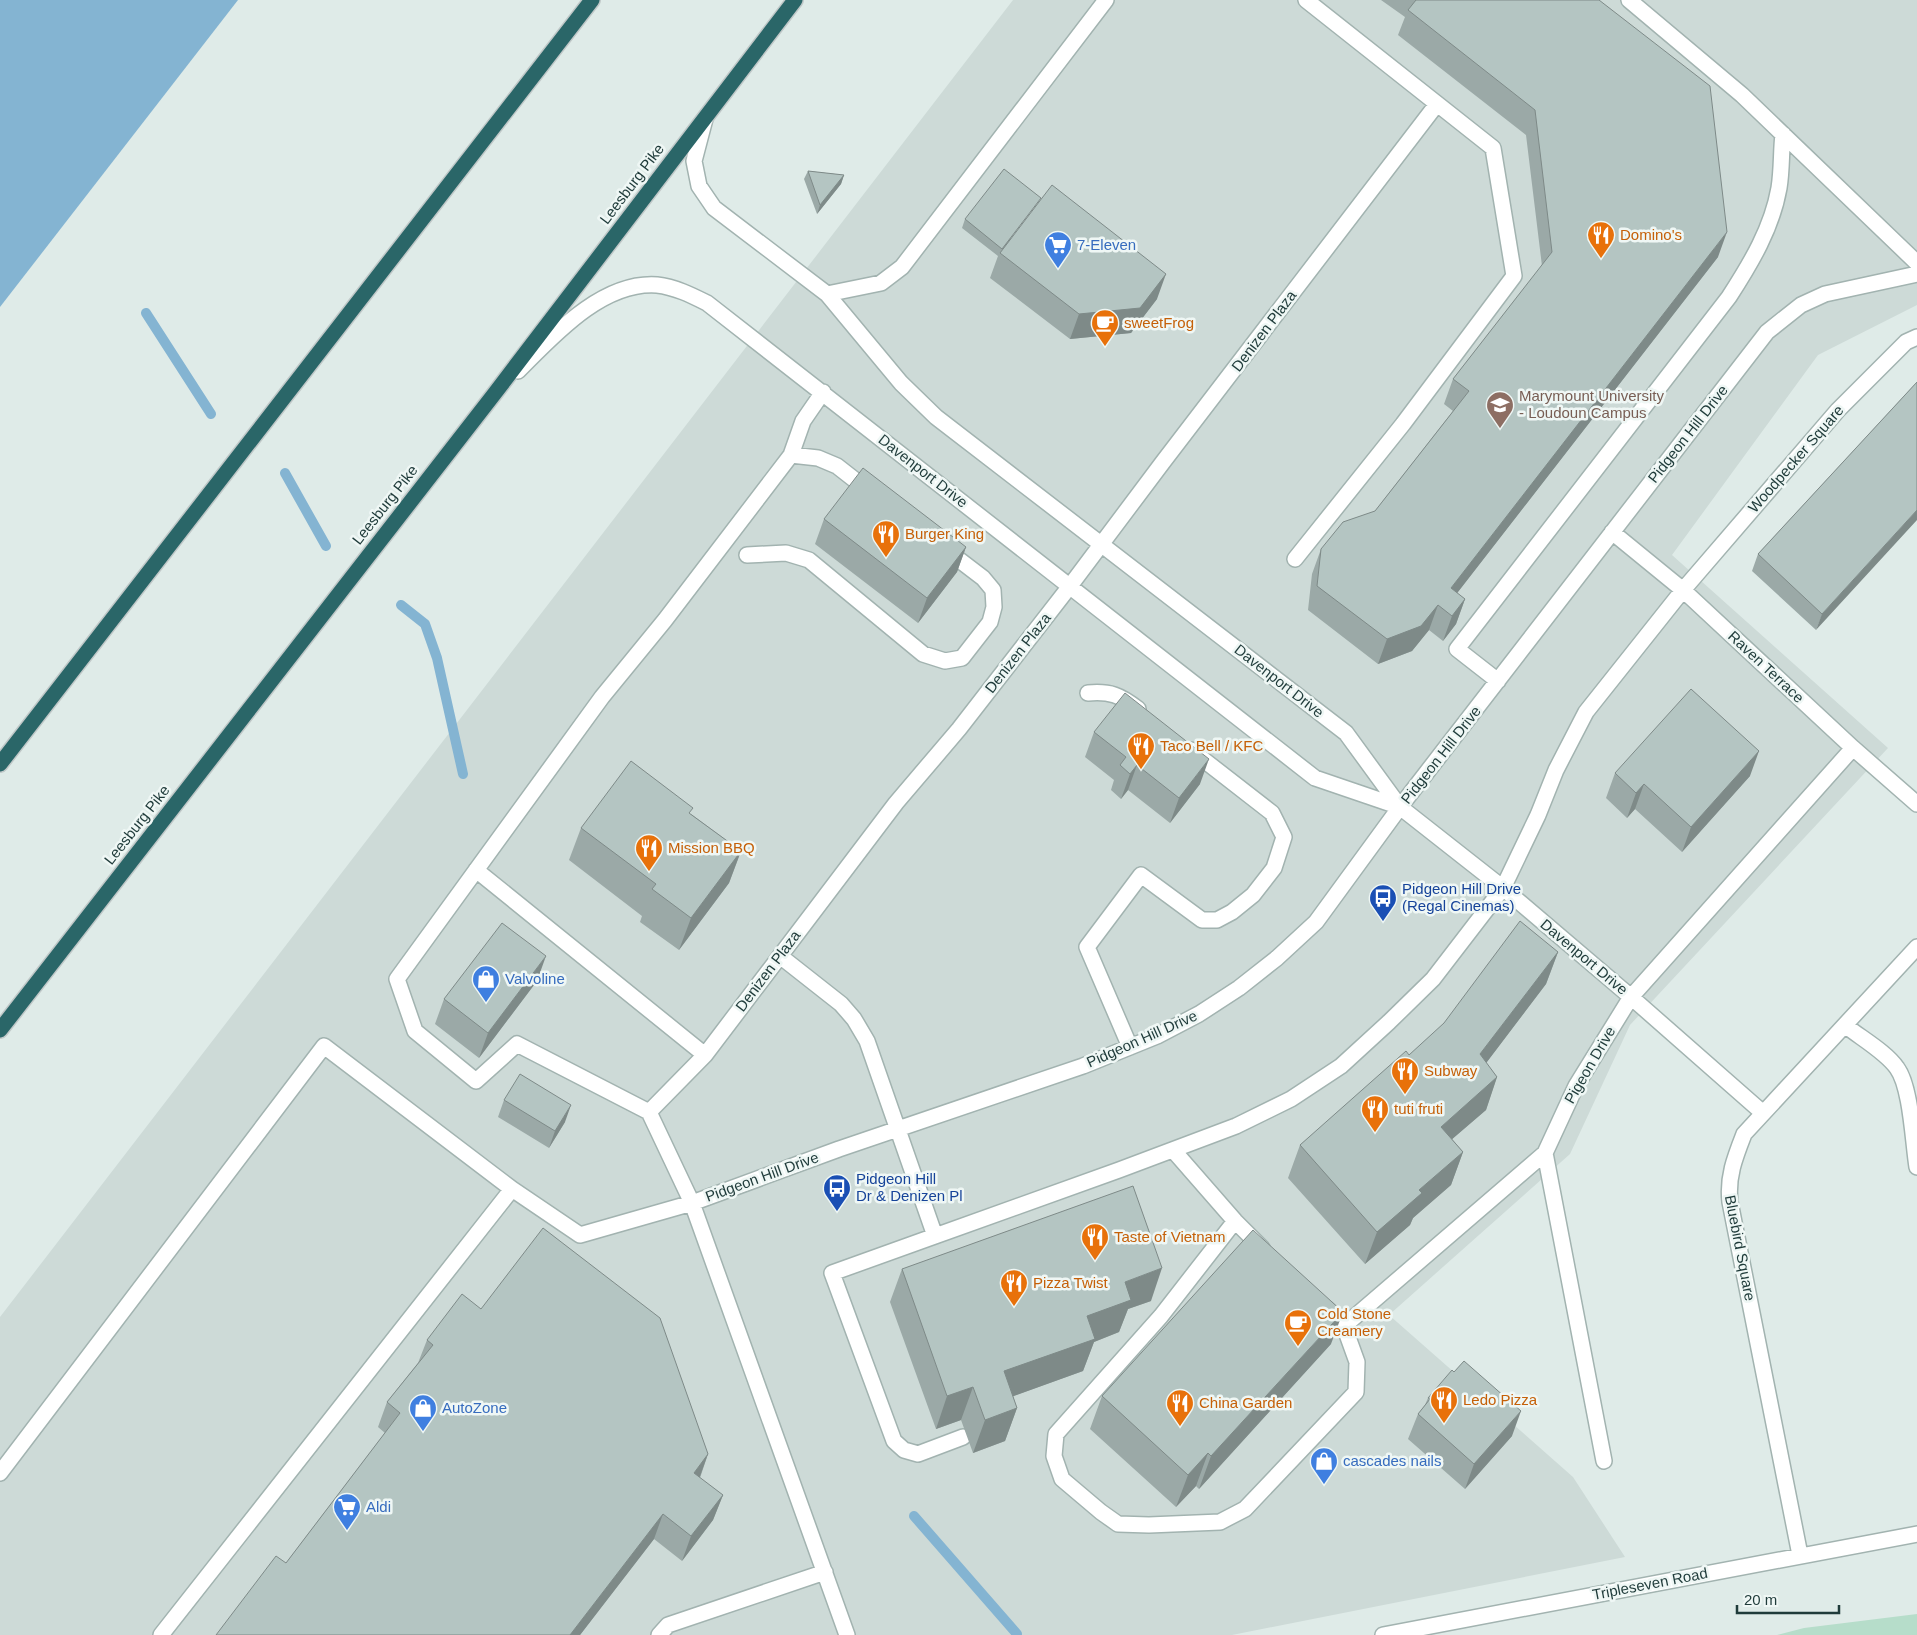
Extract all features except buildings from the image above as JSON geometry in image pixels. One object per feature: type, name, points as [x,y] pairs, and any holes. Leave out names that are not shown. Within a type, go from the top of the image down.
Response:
[{"type":"highway","points":[[0,764],[592,0]]},
{"type":"highway","name":"Leesburg Pike","points":[[0,1030],[495,393],[796,0]]},
{"type":"street","points":[[826,294],[856,290],[881,283],[902,267],[1106,0]]},
{"type":"street","points":[[1295,559],[1403,424],[1514,276],[1493,148],[1306,0]]},
{"type":"street","points":[[1629,0],[1742,95],[1917,263]]},
{"type":"street","name":"Denizen Plaza","points":[[649,1112],[705,1055],[896,803],[959,729],[1070,586],[1438,104]]},
{"type":"street","name":"Davenport Drive","points":[[705,117],[694,161],[699,186],[714,208],[826,294],[901,383],[936,417],[1346,734],[1400,807],[1503,888],[1763,1113]]},
{"type":"street","points":[[1498,681],[1457,649],[1729,297],[1751,264],[1766,232],[1779,188],[1783,134]]},
{"type":"street","name":"Pidgeon Hill Drive","points":[[847,1635],[692,1203],[898,1129],[1083,1066],[1130,1047],[1199,1014],[1239,988],[1277,958],[1316,922],[1400,807],[1767,332],[1801,305],[1825,294],[1917,274]]},
{"type":"street","name":"Davenport Drive","points":[[495,393],[568,322],[601,300],[628,288],[656,285],[684,292],[707,303],[1315,778],[1400,807]]},
{"type":"street","name":"Woodpecker Square","points":[[963,1437],[918,1454],[904,1450],[894,1441],[832,1273],[1236,1126],[1291,1099],[1341,1066],[1433,979],[1503,888],[1538,815],[1556,770],[1586,712],[1683,590],[1838,410],[1906,342],[1917,337]]},
{"type":"street","points":[[0,1473],[324,1046],[512,1189],[580,1235],[692,1203],[649,1112],[517,1044],[476,1081],[415,1031],[397,979],[602,697],[666,620],[791,455],[803,421],[822,392]]},
{"type":"street","points":[[791,455],[818,458],[837,466],[883,501]]},
{"type":"street","name":"Raven Terrace","points":[[1612,532],[1683,590],[1853,748],[1917,804]]},
{"type":"street","points":[[747,555],[786,553],[809,560],[923,654],[945,662],[962,658],[990,622],[994,607],[992,590],[983,578],[937,542]]},
{"type":"street","points":[[1088,693],[1107,692],[1127,700],[1150,718]]},
{"type":"street","points":[[1130,1047],[1087,947],[1141,875],[1202,920],[1217,920],[1232,912],[1253,895],[1274,868],[1284,836],[1272,813],[1180,742]]},
{"type":"street","name":"Pigeon Drive","points":[[1544,1153],[1576,1086],[1631,997],[1853,748]]},
{"type":"street","points":[[476,870],[705,1055]]},
{"type":"street","name":"Bluebird Square","points":[[1800,1555],[1728,1187],[1731,1170],[1744,1134],[1917,948]]},
{"type":"street","points":[[780,956],[841,1004],[854,1019],[866,1041],[935,1236]]},
{"type":"street","points":[[1846,1026],[1898,1068],[1907,1097],[1917,1167]]},
{"type":"street","points":[[1172,1150],[1235,1222],[1276,1261]]},
{"type":"street","points":[[1344,1326],[1544,1153],[1604,1461]]},
{"type":"street","points":[[161,1635],[512,1189]]},
{"type":"street","points":[[1235,1222],[1162,1316],[1056,1434],[1054,1456],[1062,1479],[1100,1512],[1118,1524],[1148,1525],[1220,1522],[1245,1509],[1356,1392],[1357,1362],[1344,1326],[1317,1300]]},
{"type":"street","name":"Tripleseven Road","points":[[1384,1635],[1917,1534]]},
{"type":"street","points":[[659,1635],[668,1625],[825,1572]]},
{"type":"shaded area","points":[[1013,0],[1917,0],[1917,305],[1818,355],[1672,555],[1888,748],[1630,1025],[1570,1154],[1389,1315],[1573,1477],[1625,1557],[1232,1635],[0,1635],[0,1317]]},
{"type":"green space","points":[[1917,1614],[1917,1635],[1777,1635],[1804,1628]]},
{"type":"water","points":[[0,0],[238,0],[0,307]]},
{"type":"waterway","points":[[146,313],[211,414]]},
{"type":"waterway","points":[[285,473],[326,546]]},
{"type":"waterway","points":[[401,605],[425,624],[437,658],[463,774]]},
{"type":"waterway","points":[[914,1516],[1017,1634]]},
{"type":"place","name":"Domino's","points":[[1601,259]]},
{"type":"place","name":"7-Eleven","points":[[1058,269]]},
{"type":"place","name":"sweetFrog","points":[[1105,347]]},
{"type":"place","name":"Marymount University - Loudoun Campus","points":[[1500,429]]},
{"type":"place","name":"Burger King","points":[[886,558]]},
{"type":"place","name":"Taco Bell / KFC","points":[[1141,770]]},
{"type":"place","name":"Mission BBQ","points":[[649,872]]},
{"type":"place","name":"Pidgeon Hill Drive (Regal Cinemas)","points":[[1383,922]]},
{"type":"place","name":"Valvoline","points":[[486,1003]]},
{"type":"place","name":"Subway","points":[[1405,1095]]},
{"type":"place","name":"tuti fruti","points":[[1375,1133]]},
{"type":"place","name":"Pidgeon Hill Dr & Denizen Pl","points":[[837,1212]]},
{"type":"place","name":"Taste of Vietnam","points":[[1095,1261]]},
{"type":"place","name":"Pizza Twist","points":[[1014,1307]]},
{"type":"place","name":"Cold Stone Creamery","points":[[1298,1347]]},
{"type":"place","name":"Ledo Pizza","points":[[1444,1424]]},
{"type":"place","name":"China Garden","points":[[1180,1427]]},
{"type":"place","name":"AutoZone","points":[[423,1432]]},
{"type":"place","name":"cascades nails","points":[[1324,1485]]},
{"type":"place","name":"Aldi","points":[[347,1531]]}]
